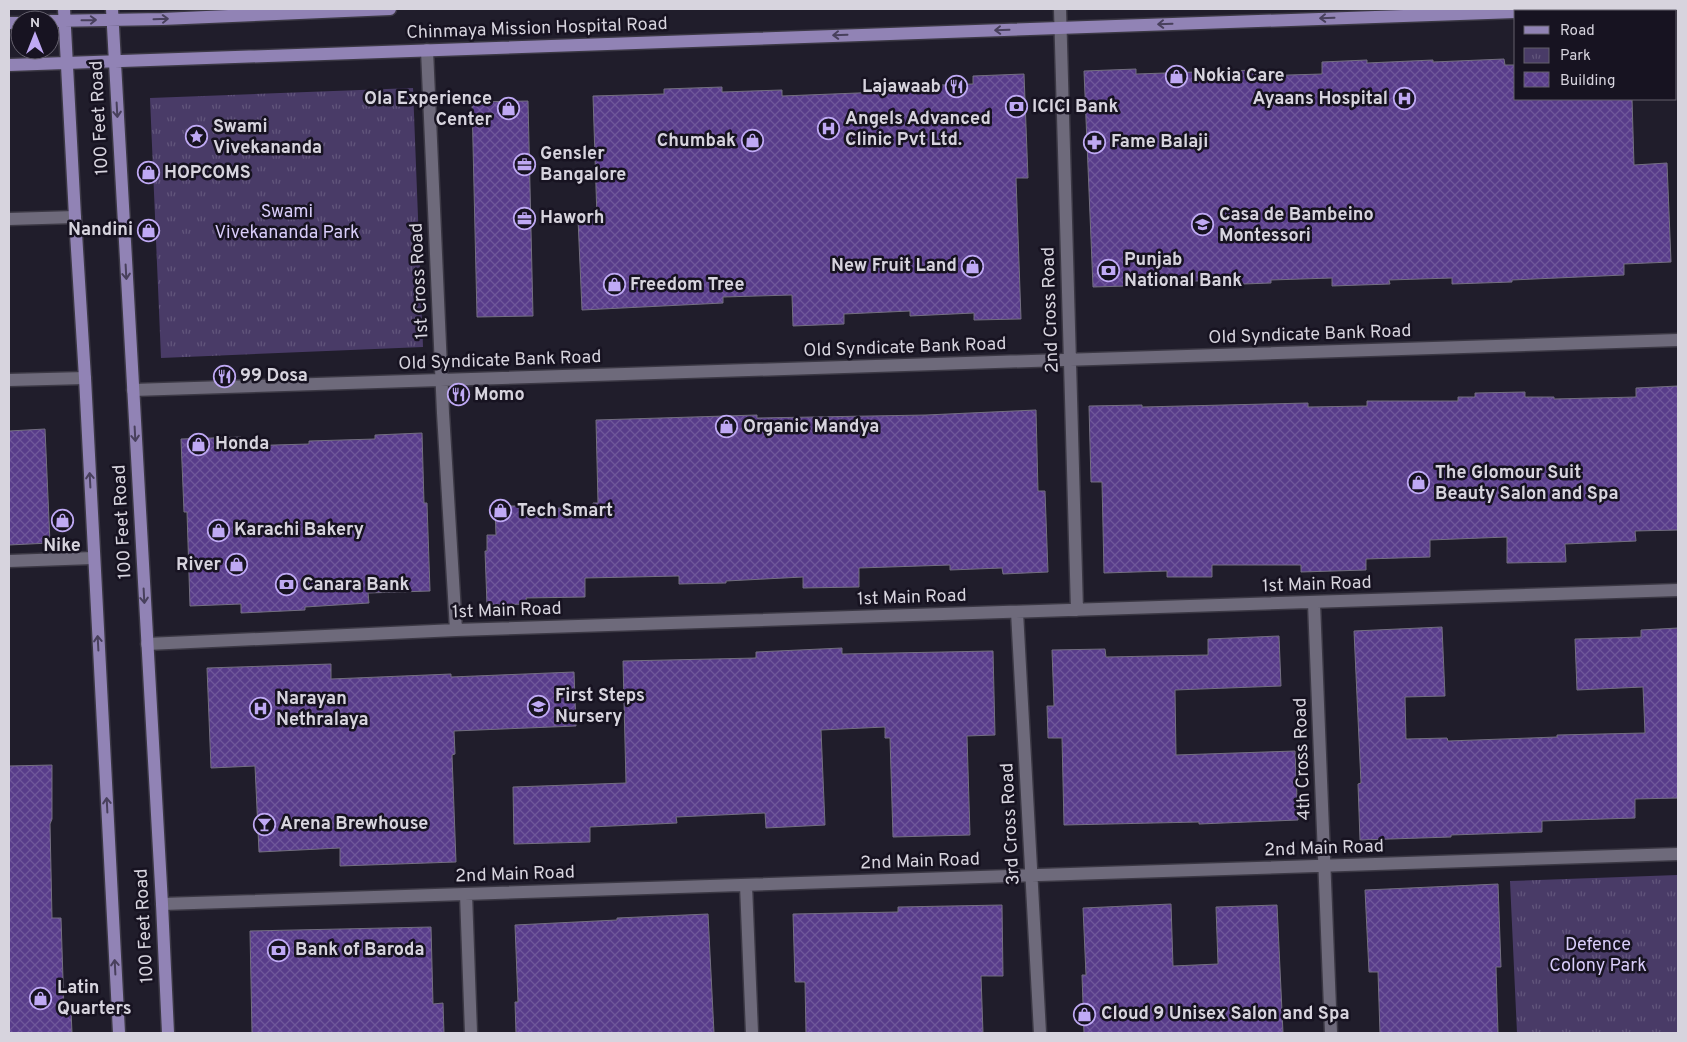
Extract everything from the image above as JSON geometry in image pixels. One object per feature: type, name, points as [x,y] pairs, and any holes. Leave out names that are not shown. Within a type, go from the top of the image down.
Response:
[{"type":"main road","name":"Chinmaya Mission Hospital Road","points":[[64,15],[390,9]]},
{"type":"main road","points":[[1560,10],[1596,9]]},
{"type":"main road","name":"Chinmaya Mission Hospital Road","points":[[9,65],[1514,12]]},
{"type":"main road","name":"100 Feet Road","points":[[113,14],[168,1033]]},
{"type":"main road","name":"100 Feet Road","points":[[64,15],[119,1033]]},
{"type":"street","name":"2nd Cross Road","points":[[1060,9],[1077,610]]},
{"type":"street","name":"1st Cross Road","points":[[427,50],[456,630]]},
{"type":"street","points":[[9,219],[75,217]]},
{"type":"street","name":"Old Syndicate Bank Road","points":[[133,390],[1678,340]]},
{"type":"street","points":[[9,380],[85,378]]},
{"type":"street","points":[[9,561],[93,558]]},
{"type":"street","name":"1st Main Road","points":[[147,644],[456,630],[1678,590]]},
{"type":"street","name":"4th Cross Road","points":[[1314,602],[1331,1033]]},
{"type":"street","name":"3rd Cross Road","points":[[1017,612],[1040,1033]]},
{"type":"street","name":"2nd Main Road","points":[[162,904],[1678,854]]},
{"type":"street","points":[[746,885],[752,1033]]},
{"type":"street","points":[[466,894],[471,1033]]},
{"type":"green space","name":"Swami Vivekananda Park","points":[[413,88],[423,347],[161,358],[150,98]]},
{"type":"green space","name":"Defence Colony Park","points":[[1678,875],[1678,1033],[1517,1033],[1510,881]]},
{"type":"building","points":[[1504,59],[1505,65],[1514,65],[1514,100],[1632,100],[1634,165],[1667,163],[1671,262],[1624,264],[1624,275],[1512,280],[1512,282],[1452,284],[1452,278],[1389,280],[1390,284],[1332,286],[1332,278],[1271,280],[1271,283],[1215,285],[1215,280],[1160,283],[1160,285],[1093,287],[1084,71],[1136,69],[1136,74],[1255,70],[1256,76],[1322,74],[1322,62],[1367,60],[1367,63],[1433,60],[1433,62]]},
{"type":"building","points":[[1024,74],[1028,178],[1016,178],[1021,319],[974,320],[974,313],[910,316],[910,311],[844,314],[844,324],[793,326],[792,295],[723,297],[723,303],[582,310],[578,219],[597,218],[593,96],[664,94],[664,89],[722,87],[722,92],[782,90],[782,96],[908,91],[908,86],[973,84],[973,76]]},
{"type":"building","points":[[528,101],[533,316],[477,317],[472,102]]},
{"type":"building","points":[[1678,386],[1678,530],[1635,531],[1636,541],[1565,544],[1566,562],[1507,563],[1507,537],[1430,540],[1430,557],[1366,559],[1366,570],[1301,572],[1301,565],[1212,565],[1212,577],[1167,577],[1167,571],[1104,573],[1102,482],[1091,482],[1089,406],[1142,405],[1142,407],[1308,403],[1308,407],[1367,406],[1367,401],[1458,401],[1458,397],[1475,397],[1475,393],[1525,392],[1525,397],[1554,397],[1554,399],[1636,397],[1636,388]]},
{"type":"building","points":[[1036,410],[1038,491],[1045,491],[1048,572],[1003,574],[1002,568],[950,570],[950,565],[859,568],[859,587],[803,588],[803,577],[726,581],[726,583],[679,584],[679,576],[585,578],[585,597],[526,598],[527,604],[487,605],[485,551],[487,551],[487,535],[496,535],[495,506],[525,506],[525,509],[593,507],[593,503],[598,503],[596,420],[757,415],[757,418],[926,415]]},
{"type":"building","points":[[45,429],[50,543],[9,545],[9,431]]},
{"type":"building","points":[[422,433],[424,503],[427,503],[430,591],[368,593],[369,603],[305,607],[305,610],[241,613],[241,604],[190,606],[187,512],[184,512],[181,439],[241,437],[241,446],[309,444],[309,441],[375,439],[375,435]]},
{"type":"building","points":[[1442,627],[1445,696],[1405,697],[1406,739],[1447,738],[1448,741],[1557,737],[1557,735],[1645,733],[1643,687],[1577,690],[1575,639],[1641,637],[1641,630],[1678,628],[1678,798],[1635,799],[1635,818],[1542,821],[1542,832],[1360,840],[1358,784],[1361,783],[1354,631]]},
{"type":"building","points":[[1279,636],[1281,686],[1175,690],[1176,755],[1295,751],[1298,820],[1199,824],[1199,822],[1064,825],[1062,738],[1048,738],[1047,706],[1054,706],[1052,650],[1105,649],[1106,657],[1208,655],[1208,639]]},
{"type":"building","points":[[842,648],[842,654],[993,651],[995,735],[967,736],[970,835],[893,837],[890,738],[885,738],[885,727],[821,730],[825,825],[766,828],[765,813],[676,817],[677,823],[590,827],[590,842],[514,844],[513,787],[626,783],[623,661],[756,658],[756,652]]},
{"type":"building","points":[[331,664],[331,679],[451,674],[451,677],[574,672],[576,726],[454,731],[455,754],[452,755],[456,862],[340,866],[340,848],[259,852],[255,766],[211,768],[207,668]]},
{"type":"building","points":[[52,765],[52,819],[50,824],[52,918],[61,918],[64,1010],[71,1010],[72,1033],[9,1033],[9,766]]},
{"type":"building","points":[[1498,884],[1501,967],[1496,967],[1498,1033],[1380,1033],[1378,972],[1369,972],[1365,890]]},
{"type":"building","points":[[1171,904],[1173,966],[1218,964],[1216,907],[1277,905],[1283,1033],[1084,1033],[1082,975],[1086,975],[1083,908]]},
{"type":"building","points":[[1002,905],[1003,976],[981,976],[983,1033],[806,1033],[805,982],[795,982],[793,914],[898,912],[898,907]]},
{"type":"building","points":[[708,914],[714,1033],[516,1033],[515,1002],[518,1002],[515,925]]},
{"type":"building","points":[[431,927],[433,1004],[443,1003],[444,1033],[252,1033],[250,931]]},
{"type":"place","name":"Nokia Care","points":[[1177,76]]},
{"type":"place","name":"Lajawaab","points":[[957,87]]},
{"type":"place","name":"Ayaans Hospital","points":[[1404,99]]},
{"type":"place","name":"ICICI Bank","points":[[1016,107]]},
{"type":"place","name":"Ola Experience Center","points":[[508,109]]},
{"type":"place","name":"Angels Advanced Clinic Pvt Ltd.","points":[[829,129]]},
{"type":"place","name":"Swami Vivekananda","points":[[197,137]]},
{"type":"place","name":"Chumbak","points":[[752,141]]},
{"type":"place","name":"Fame Balaji","points":[[1095,142]]},
{"type":"place","name":"Gensler Bangalore","points":[[524,164]]},
{"type":"place","name":"HOPCOMS","points":[[148,173]]},
{"type":"place","name":"Haworh","points":[[524,218]]},
{"type":"place","name":"Casa de Bambeino Montessori","points":[[1203,225]]},
{"type":"place","name":"Nandini","points":[[149,230]]},
{"type":"place","name":"New Fruit Land","points":[[973,266]]},
{"type":"place","name":"Punjab National Bank","points":[[1108,270]]},
{"type":"place","name":"Freedom Tree","points":[[614,285]]},
{"type":"place","name":"99 Dosa","points":[[224,376]]},
{"type":"place","name":"Momo","points":[[458,395]]},
{"type":"place","name":"Organic Mandya","points":[[727,427]]},
{"type":"place","name":"Honda","points":[[199,444]]},
{"type":"place","name":"The Glomour Suit Beauty Salon and Spa","points":[[1419,483]]},
{"type":"place","name":"Tech Smart","points":[[501,511]]},
{"type":"place","name":"Nike","points":[[62,521]]},
{"type":"place","name":"Karachi Bakery","points":[[218,530]]},
{"type":"place","name":"River","points":[[237,565]]},
{"type":"place","name":"Canara Bank","points":[[286,585]]},
{"type":"place","name":"First Steps Nursery","points":[[539,706]]},
{"type":"place","name":"Narayan Nethralaya","points":[[260,709]]},
{"type":"place","name":"Arena Brewhouse","points":[[264,824]]},
{"type":"place","name":"Bank of Baroda","points":[[279,950]]},
{"type":"place","name":"Latin Quarters","points":[[41,998]]},
{"type":"place","name":"Cloud 9 Unisex Salon and Spa","points":[[1085,1014]]}]
